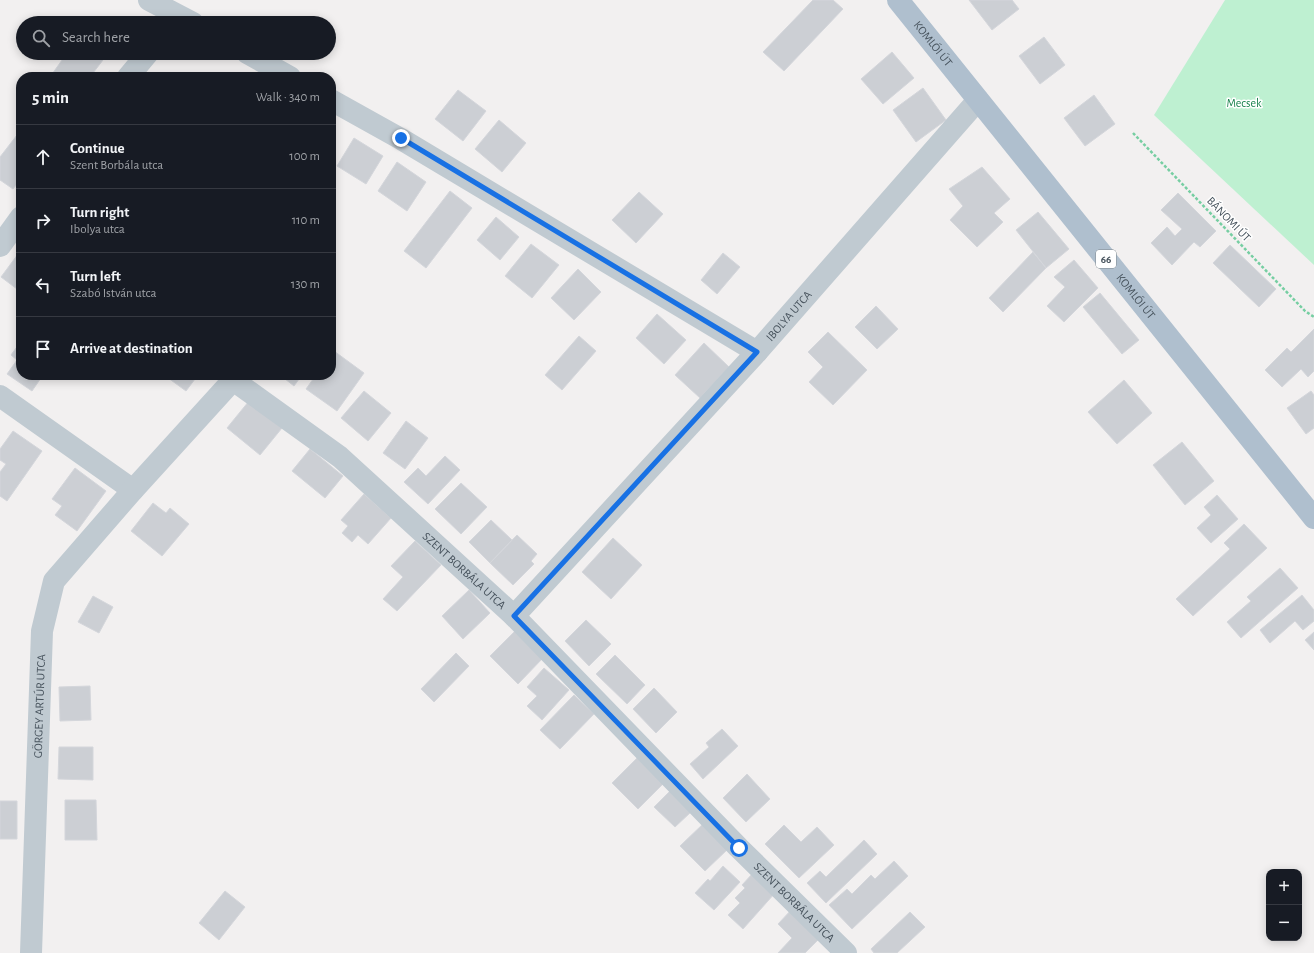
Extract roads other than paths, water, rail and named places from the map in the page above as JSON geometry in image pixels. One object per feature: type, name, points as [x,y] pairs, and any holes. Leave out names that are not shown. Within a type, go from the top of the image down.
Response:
[{"type":"main road","name":"KOMLÓI ÚT","points":[[898,0],[1314,518]]},
{"type":"street","points":[[162,8],[179,16]]},
{"type":"street","points":[[132,72],[142,60]]},
{"type":"street","points":[[260,60],[281,72]]},
{"type":"street","name":"IBOLYA UTCA","points":[[514,616],[757,352],[978,100]]},
{"type":"street","points":[[336,103],[401,138],[757,352]]},
{"type":"street","points":[[0,246],[16,224]]},
{"type":"street","name":"SZENT BORBÁLA UTCA","points":[[233,380],[340,457],[514,616],[739,848],[846,953]]},
{"type":"street","name":"GÖRGEY ARTÚR UTCA","points":[[31,953],[42,631],[54,581],[133,490],[233,380]]},
{"type":"street","points":[[0,396],[133,490]]},
{"type":"park label","name":"Mecsek","points":[[1244,103]]}]
